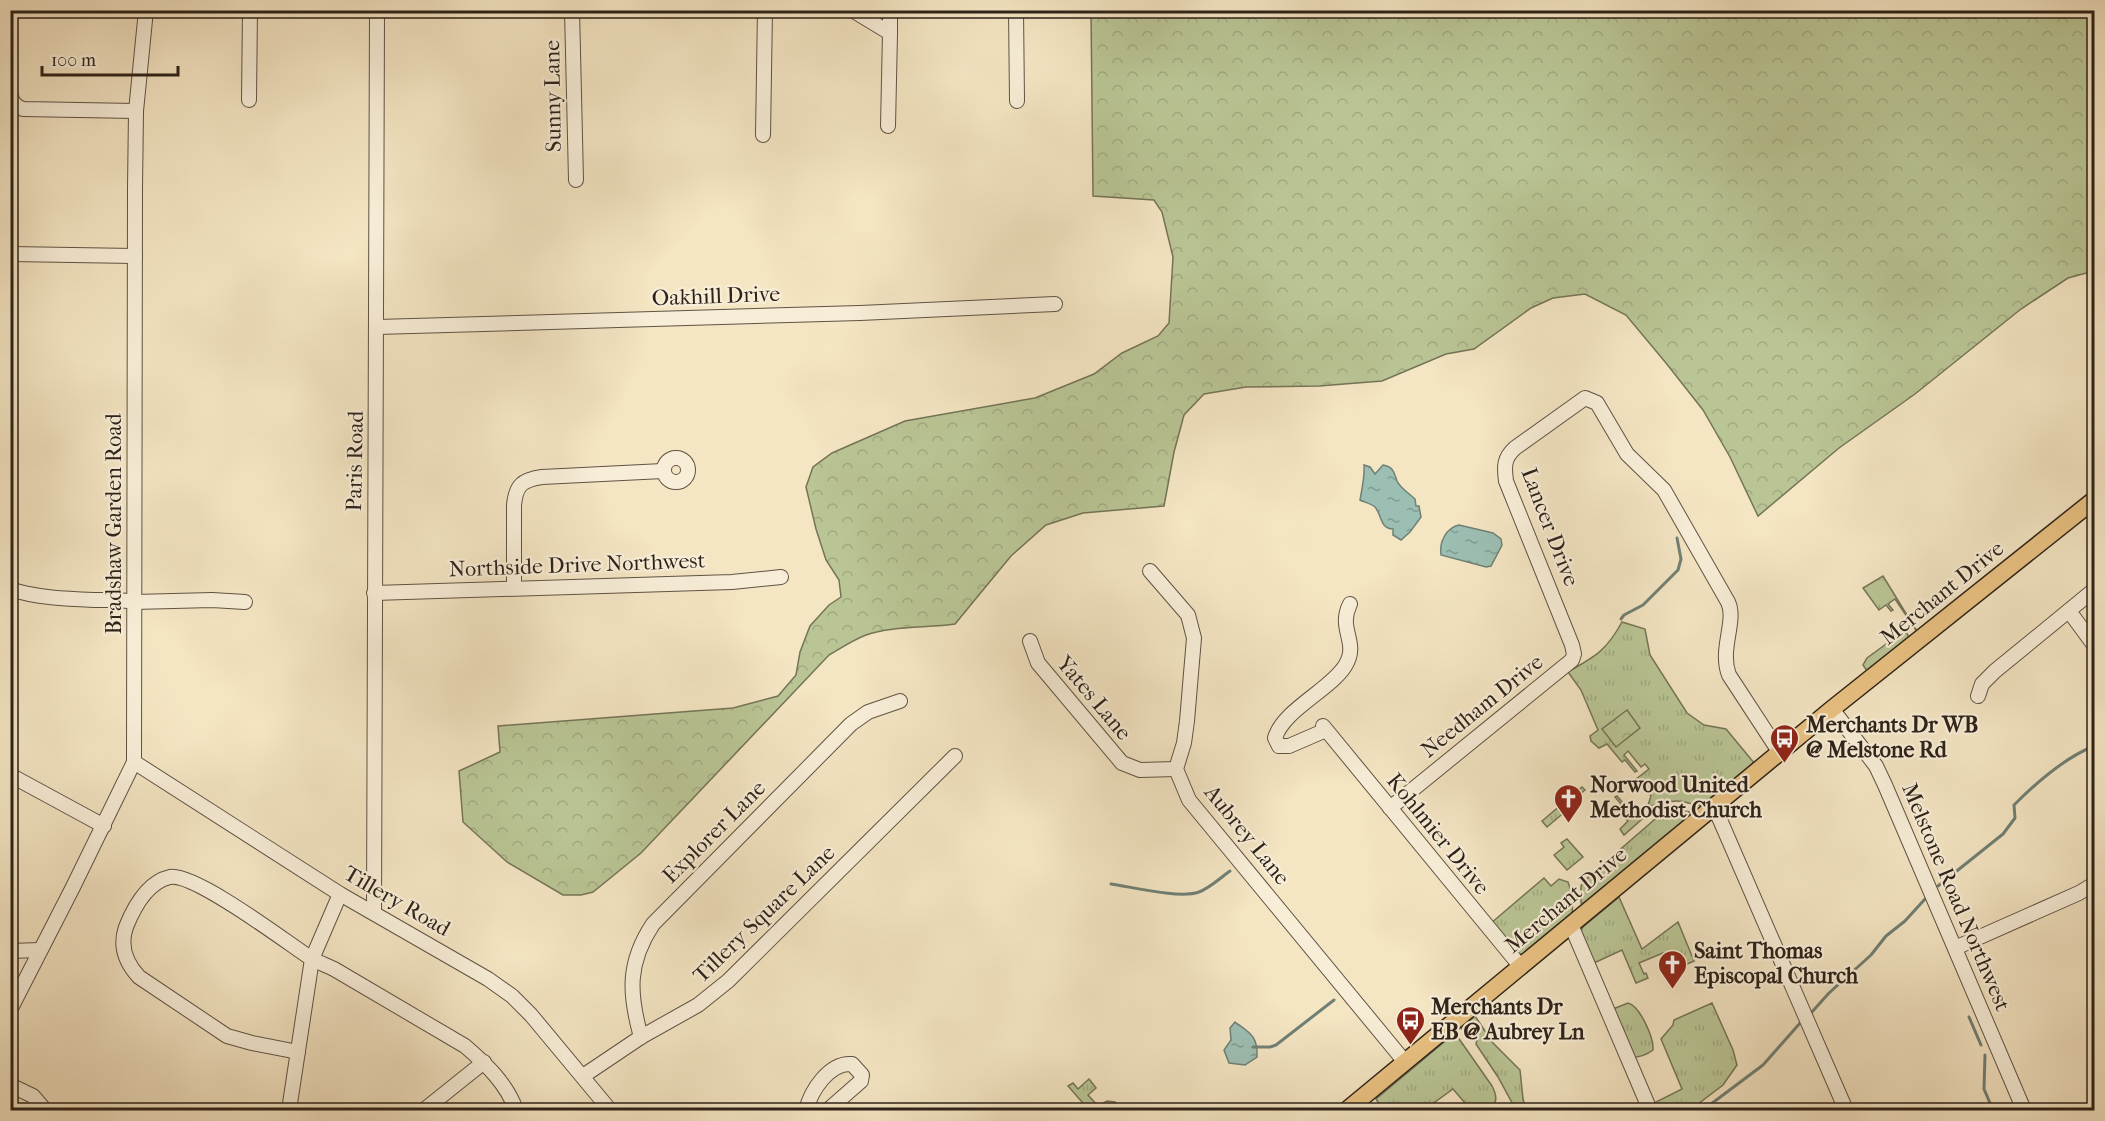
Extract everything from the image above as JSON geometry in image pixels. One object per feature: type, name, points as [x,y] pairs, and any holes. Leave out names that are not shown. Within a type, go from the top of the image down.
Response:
[{"type":"main road","name":"Merchant Drive","points":[[1347,1110],[1832,709],[2094,500]]},
{"type":"street","name":"Bradshaw Garden Road","points":[[10,1010],[134,762],[136,111],[146,10]]},
{"type":"street","points":[[249,100],[250,10]]},
{"type":"street","name":"Paris Road","points":[[374,913],[377,10]]},
{"type":"street","name":"Sunny Lane","points":[[572,10],[576,180]]},
{"type":"street","points":[[763,135],[765,10]]},
{"type":"street","points":[[852,10],[890,33]]},
{"type":"street","points":[[888,126],[890,10]]},
{"type":"street","points":[[1016,10],[1017,101]]},
{"type":"street","points":[[10,93],[16,106],[23,109],[136,111]]},
{"type":"street","points":[[10,254],[135,256]]},
{"type":"street","name":"Oakhill Drive","points":[[377,327],[848,313],[1055,304]]},
{"type":"street","name":"Lancer Drive","points":[[1572,660],[1574,654],[1572,645],[1506,481],[1504,464],[1507,455],[1515,448],[1585,398],[1598,403],[1627,454],[1665,490],[1728,602],[1730,613],[1725,663],[1730,675],[1780,753]]},
{"type":"street","points":[[514,588],[514,505],[521,485],[529,479],[542,477],[663,471]]},
{"type":"street","points":[[1150,571],[1188,615],[1194,638],[1187,721],[1176,769]]},
{"type":"street","name":"Northside Drive Northwest","points":[[374,593],[732,582],[782,577]]},
{"type":"street","points":[[10,589],[71,598],[122,599],[134,602],[212,600],[245,602]]},
{"type":"street","points":[[1978,696],[1985,680],[2094,590]]},
{"type":"street","name":"Kohlmier Drive","points":[[1350,604],[1344,615],[1351,648],[1345,666],[1282,725],[1275,738],[1279,746],[1290,746],[1324,728],[1521,967]]},
{"type":"street","points":[[2069,611],[2094,645]]},
{"type":"street","name":"Yates Lane","points":[[1030,641],[1038,663],[1122,763],[1140,770],[1176,769]]},
{"type":"street","name":"Needham Drive","points":[[1390,808],[1572,660]]},
{"type":"street","name":"Explorer Lane","points":[[641,1037],[633,1004],[632,981],[638,951],[653,924],[851,724],[868,711],[900,701]]},
{"type":"street","name":"Melstone Road Northwest","points":[[1832,709],[1878,769],[2024,1110]]},
{"type":"street","name":"Tillery Square Lane","points":[[583,1076],[641,1037],[698,1005],[742,968],[955,756]]},
{"type":"street","name":"Tillery Road","points":[[134,762],[340,894],[488,979],[512,996],[552,1039],[610,1110]]},
{"type":"street","name":"Aubrey Lane","points":[[1176,769],[1189,800],[1405,1062]]},
{"type":"street","points":[[10,775],[104,826]]},
{"type":"street","points":[[1714,807],[1846,1110]]},
{"type":"street","points":[[298,1052],[227,1036],[139,977],[128,965],[123,951],[124,934],[132,913],[147,891],[172,877],[192,881],[312,959],[455,1040],[484,1062],[500,1081],[516,1110]]},
{"type":"street","points":[[1955,948],[2079,893],[2094,884]]},
{"type":"street","points":[[289,1110],[312,959],[340,894]]},
{"type":"street","points":[[1571,925],[1650,1110]]},
{"type":"street","points":[[10,951],[40,950]]},
{"type":"street","points":[[424,1110],[484,1062]]},
{"type":"street","points":[[806,1110],[811,1095],[820,1082],[841,1065],[852,1064],[862,1075],[861,1081],[828,1110]]},
{"type":"street","points":[[10,1085],[33,1096],[45,1110]]},
{"type":"green space","points":[[1091,11],[2094,11],[2094,271],[2068,278],[2021,309],[1915,394],[1839,448],[1758,516],[1730,457],[1703,410],[1626,315],[1585,294],[1553,298],[1531,308],[1474,349],[1446,354],[1382,381],[1319,386],[1246,387],[1204,394],[1184,415],[1174,452],[1164,506],[1083,513],[1046,525],[1011,556],[955,624],[876,632],[856,639],[829,655],[641,853],[593,892],[563,895],[507,862],[463,822],[459,771],[500,752],[498,726],[733,708],[778,696],[796,675],[800,652],[810,626],[829,605],[841,597],[839,580],[826,560],[806,487],[813,467],[832,453],[905,421],[1035,398],[1094,374],[1122,353],[1158,336],[1169,323],[1173,257],[1162,212],[1154,200],[1093,196]]},
{"type":"green space","points":[[1883,576],[1918,633],[1895,599],[1888,604],[1893,610],[1891,611],[1886,605],[1879,610],[1863,588]]},
{"type":"green space","points":[[1622,622],[1645,629],[1650,655],[1687,713],[1704,725],[1726,729],[1755,764],[1705,805],[1676,801],[1655,806],[1648,805],[1651,796],[1636,779],[1649,769],[1645,764],[1641,767],[1628,751],[1624,755],[1637,771],[1635,772],[1625,760],[1622,762],[1607,744],[1599,748],[1591,741],[1590,736],[1598,730],[1581,690],[1568,672],[1600,652]]},
{"type":"green space","points":[[1907,633],[1909,638],[1867,671],[1863,665],[1867,658],[1900,634]]},
{"type":"green space","points":[[1627,710],[1640,728],[1616,747],[1602,729]]},
{"type":"green space","points":[[1582,787],[1585,790],[1579,795],[1580,799],[1547,827],[1542,821]]},
{"type":"green space","points":[[1617,796],[1636,818],[1642,812],[1643,814],[1642,819],[1624,835],[1620,829],[1628,821],[1616,809],[1621,804],[1615,797]]},
{"type":"green space","points":[[1676,810],[1691,812],[1693,815],[1586,904],[1581,903],[1581,886],[1585,880],[1661,814]]},
{"type":"green space","points":[[1567,839],[1583,857],[1567,870],[1554,855],[1564,847],[1561,843]]},
{"type":"green space","points":[[1544,878],[1551,886],[1559,879],[1568,882],[1573,897],[1572,916],[1524,954],[1517,954],[1490,924]]},
{"type":"green space","points":[[1619,897],[1642,949],[1678,922],[1694,961],[1671,971],[1663,953],[1639,963],[1648,978],[1636,983],[1622,950],[1594,963],[1580,932]]},
{"type":"green space","points":[[1628,1003],[1633,1005],[1641,1016],[1653,1045],[1653,1050],[1638,1057],[1632,1057],[1613,1009]]},
{"type":"green space","points":[[1712,1003],[1733,1050],[1737,1065],[1723,1085],[1690,1110],[1654,1110],[1652,1106],[1656,1102],[1682,1089],[1661,1039],[1673,1025],[1674,1020]]},
{"type":"green space","points":[[1475,1016],[1493,1043],[1520,1070],[1526,1110],[1516,1110],[1476,1044],[1478,1035],[1475,1034],[1472,1040],[1461,1028]]},
{"type":"green space","points":[[1455,1033],[1492,1086],[1495,1103],[1483,1110],[1471,1110],[1453,1089],[1424,1110],[1383,1110],[1376,1099]]},
{"type":"green space","points":[[1089,1079],[1096,1088],[1088,1095],[1098,1106],[1107,1101],[1115,1102],[1118,1106],[1112,1110],[1089,1110],[1068,1086],[1073,1083],[1078,1089]]},
{"type":"water","points":[[1364,465],[1370,467],[1375,474],[1383,465],[1389,467],[1398,484],[1415,499],[1416,506],[1419,506],[1421,517],[1401,540],[1393,535],[1393,529],[1383,524],[1375,507],[1360,500]]},
{"type":"water","points":[[1459,525],[1493,533],[1501,539],[1502,545],[1491,566],[1486,567],[1441,555],[1444,536],[1450,529]]},
{"type":"water","points":[[1235,1022],[1249,1032],[1256,1044],[1257,1057],[1245,1065],[1229,1063],[1224,1050],[1231,1040],[1230,1028]]},
{"type":"waterway","points":[[1621,619],[1643,605],[1678,570],[1681,559],[1677,538]]},
{"type":"waterway","points":[[1938,886],[2003,834],[2015,818],[2014,805],[2032,788],[2051,771],[2094,746]]},
{"type":"waterway","points":[[1111,884],[1190,894],[1207,888],[1230,871]]},
{"type":"waterway","points":[[1811,1013],[1925,899]]},
{"type":"waterway","points":[[1253,1047],[1276,1045],[1334,1000]]},
{"type":"waterway","points":[[1969,1017],[1981,1045]]},
{"type":"waterway","points":[[1703,1110],[1763,1065],[1801,1022]]},
{"type":"waterway","points":[[1985,1055],[1984,1089],[1993,1110]]},
{"type":"place","name":"Merchants Dr WB @ Melstone Rd","points":[[1785,764]]},
{"type":"place","name":"Norwood United Methodist Church","points":[[1569,824]]},
{"type":"place","name":"Saint Thomas Episcopal Church","points":[[1673,990]]},
{"type":"place","name":"Merchants Dr EB @ Aubrey Ln","points":[[1410,1046]]}]
